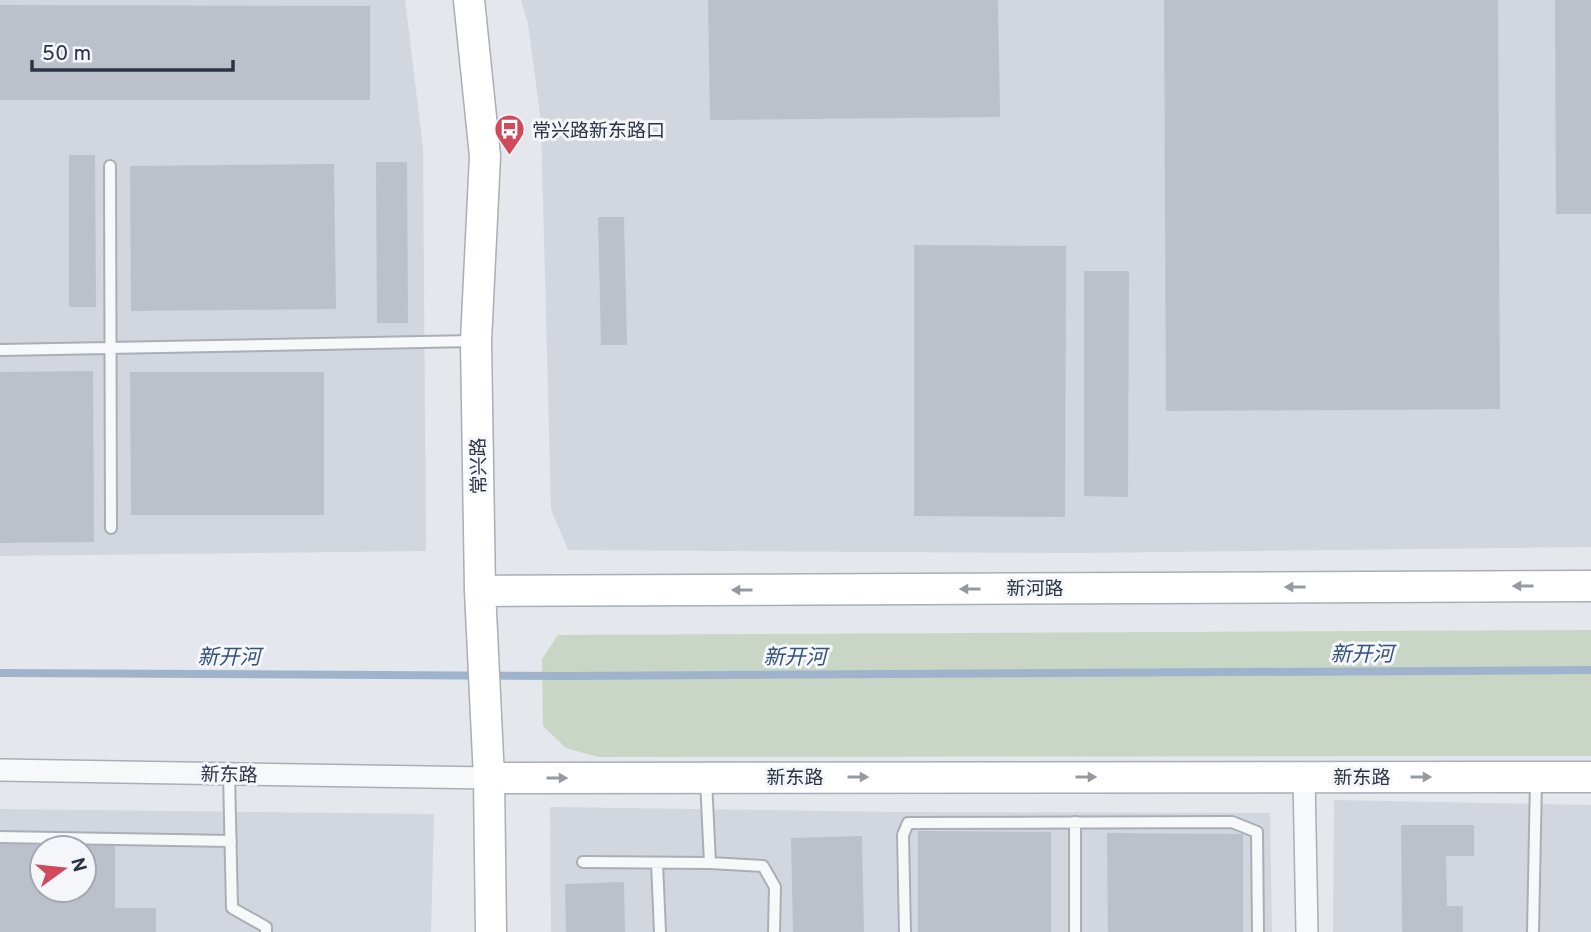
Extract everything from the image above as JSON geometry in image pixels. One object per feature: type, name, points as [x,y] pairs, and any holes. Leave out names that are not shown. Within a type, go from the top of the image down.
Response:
[{"type":"street","name":"常兴路","points":[[469,0],[485,156],[476,341],[480,591],[489,778],[491,932]]},
{"type":"street","name":"新河路","points":[[480,591],[1591,586]]},
{"type":"street","name":"新东路","points":[[0,771],[489,778],[1591,777]]},
{"type":"street","points":[[1304,777],[1307,932]]},
{"type":"lane","points":[[110,166],[111,527]]},
{"type":"lane","points":[[0,350],[476,341]]},
{"type":"lane","points":[[229,774],[232,908],[266,927],[266,932]]},
{"type":"lane","points":[[706,777],[710,863]]},
{"type":"lane","points":[[1532,932],[1536,777]]},
{"type":"lane","points":[[905,932],[903,835],[908,823],[1075,822],[1232,822],[1257,832],[1258,932]]},
{"type":"lane","points":[[1075,822],[1075,932]]},
{"type":"lane","points":[[0,837],[231,841]]},
{"type":"lane","points":[[583,862],[763,866],[775,887],[774,932]]},
{"type":"lane","points":[[657,863],[660,932]]},
{"type":"shaded area","points":[[0,0],[405,0],[423,147],[426,551],[0,556]]},
{"type":"shaded area","points":[[521,0],[1591,0],[1591,547],[1074,553],[568,550],[551,509],[541,122],[528,24]]},
{"type":"shaded area","points":[[1334,800],[1591,805],[1591,932],[1333,932]]},
{"type":"shaded area","points":[[550,807],[894,812],[1270,813],[1272,932],[551,932]]},
{"type":"shaded area","points":[[0,809],[434,814],[431,932],[0,932]]},
{"type":"green space","points":[[1591,630],[1591,756],[598,757],[566,748],[543,726],[542,659],[558,635]]},
{"type":"building","points":[[708,0],[998,0],[1000,117],[710,120]]},
{"type":"building","points":[[1164,0],[1498,0],[1500,409],[1166,411]]},
{"type":"building","points":[[1555,0],[1591,0],[1591,214],[1556,214]]},
{"type":"building","points":[[0,5],[370,6],[370,100],[0,100]]},
{"type":"building","points":[[69,155],[95,155],[96,307],[69,307]]},
{"type":"building","points":[[376,162],[407,162],[408,323],[377,323]]},
{"type":"building","points":[[334,164],[336,309],[131,311],[130,166]]},
{"type":"building","points":[[598,217],[624,217],[627,345],[601,345]]},
{"type":"building","points":[[914,245],[1066,246],[1065,517],[914,516]]},
{"type":"building","points":[[1084,271],[1129,271],[1128,497],[1084,496]]},
{"type":"building","points":[[93,371],[94,542],[0,543],[0,372]]},
{"type":"building","points":[[130,372],[324,372],[324,515],[131,515]]},
{"type":"building","points":[[1401,825],[1474,825],[1474,856],[1446,856],[1447,906],[1463,906],[1463,932],[1402,932]]},
{"type":"building","points":[[918,831],[1051,832],[1051,932],[918,932]]},
{"type":"building","points":[[1107,833],[1243,834],[1243,932],[1108,932]]},
{"type":"building","points":[[862,836],[864,932],[793,932],[791,838]]},
{"type":"building","points":[[0,842],[28,842],[28,904],[98,904],[98,843],[115,843],[115,908],[156,908],[156,932],[0,932]]},
{"type":"building","points":[[624,882],[625,932],[566,932],[565,884]]},
{"type":"waterway","name":"新开河","points":[[0,673],[568,676],[1591,670]]},
{"type":"place","name":"常兴路新东路口","points":[[509,157]]}]
